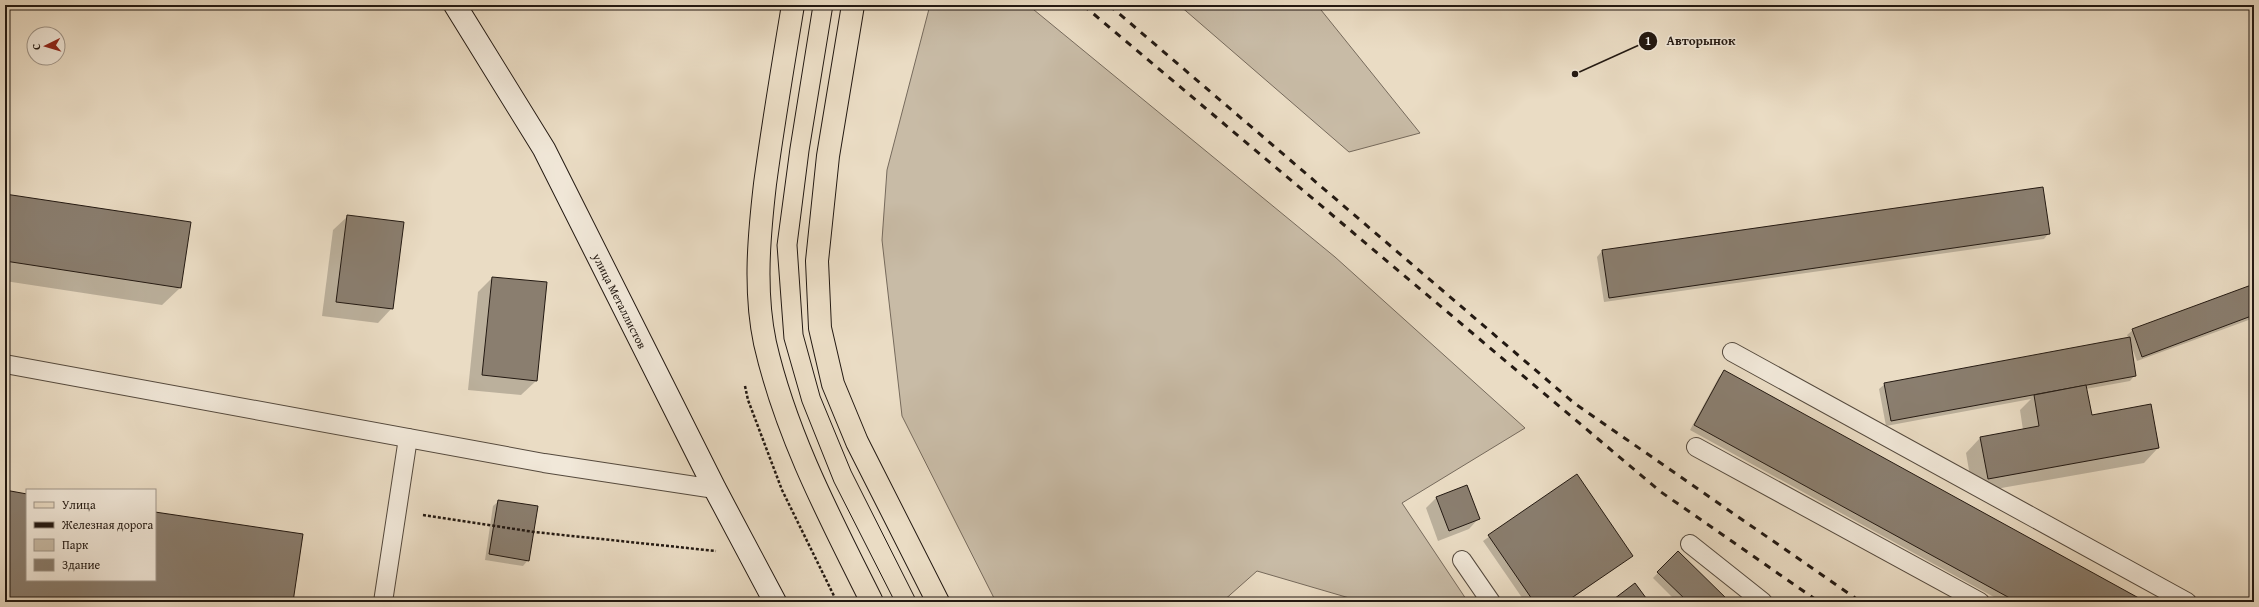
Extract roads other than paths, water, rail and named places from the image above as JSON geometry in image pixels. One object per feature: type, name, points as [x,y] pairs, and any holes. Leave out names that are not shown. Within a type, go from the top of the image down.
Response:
[{"type":"main road","name":"улица Металлистов","points":[[455,5],[544,149],[715,489],[775,602]]},
{"type":"main road","points":[[793,5],[770,145],[759,242],[759,290],[765,342],[785,410],[814,486],[872,602]]},
{"type":"main road","points":[[853,5],[828,156],[816,261],[820,328],[833,384],[857,442],[938,602]]},
{"type":"lane","points":[[1732,352],[2187,602]]},
{"type":"lane","points":[[5,364],[544,463],[715,489]]},
{"type":"lane","points":[[383,602],[408,438]]},
{"type":"lane","points":[[1696,447],[1980,602]]},
{"type":"lane","points":[[1690,544],[1763,602]]},
{"type":"lane","points":[[1462,560],[1491,602]]},
{"type":"tram line","points":[[813,5],[790,148],[777,245],[784,339],[802,402],[834,482],[895,602]]},
{"type":"tram line","points":[[833,5],[809,151],[797,245],[803,334],[820,396],[851,471],[917,602]]},
{"type":"railway","points":[[1083,5],[1661,492],[1819,602]]},
{"type":"railway","points":[[1109,5],[1574,403],[1861,602]]},
{"type":"place","name":"Авторынок","points":[[1575,74]]}]
